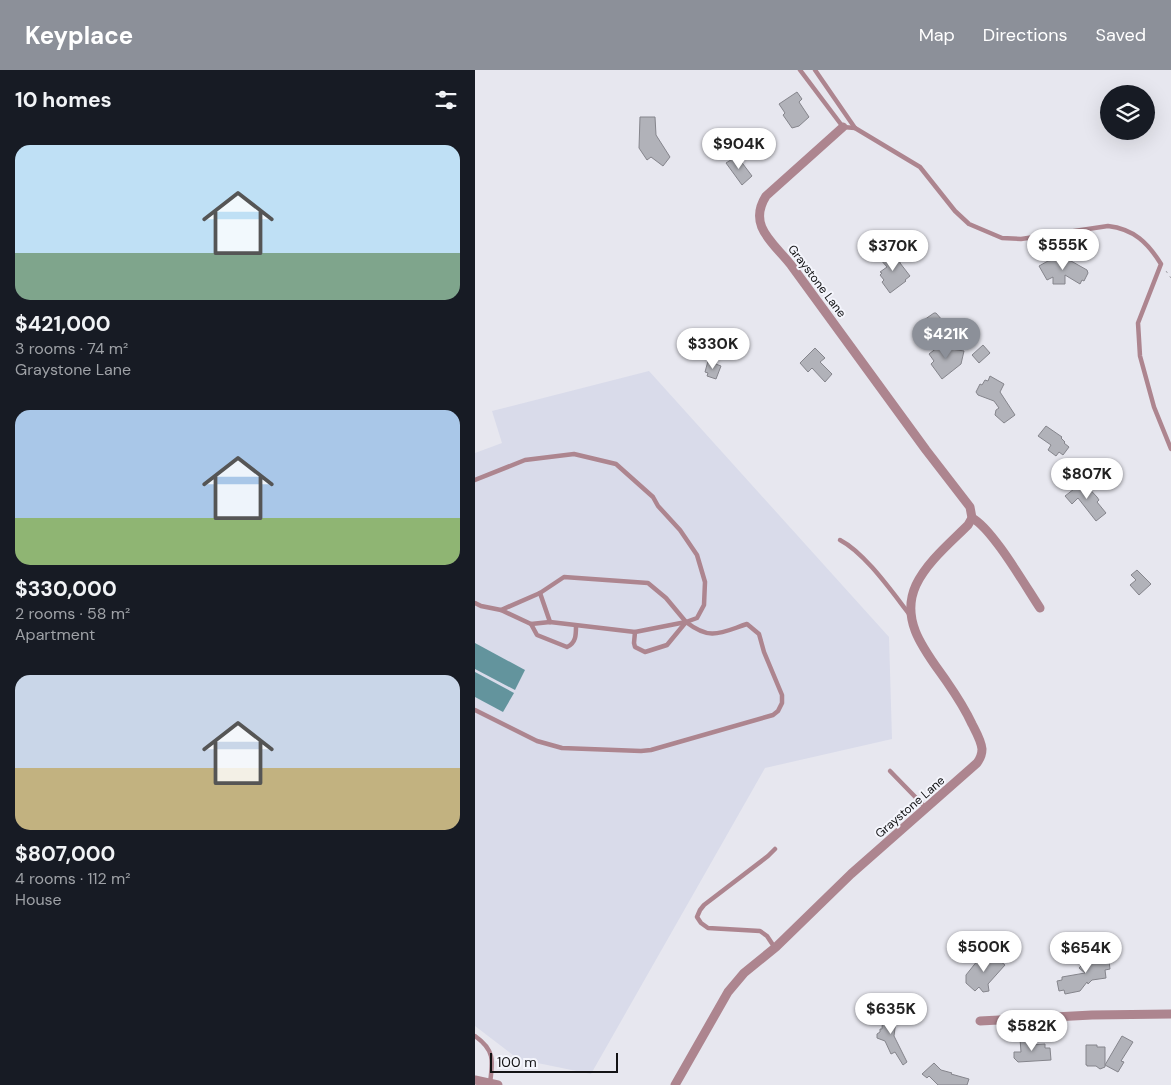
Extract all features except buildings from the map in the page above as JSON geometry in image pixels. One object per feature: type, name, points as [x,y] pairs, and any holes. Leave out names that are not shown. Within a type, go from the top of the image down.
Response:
[{"type":"street","name":"Graystone Lane","points":[[675,1085],[728,992],[744,973],[775,948],[831,892],[977,763],[982,750],[978,736],[961,704],[921,644],[911,616],[913,595],[921,576],[927,567],[968,525],[972,518],[969,507],[791,265],[768,238],[759,223],[760,205],[766,196],[843,127]]},
{"type":"street","name":"Graystone Lane","points":[[972,518],[980,522],[991,535],[1040,608]]},
{"type":"street","points":[[980,1021],[1092,1015],[1171,1014]]},
{"type":"street","points":[[475,1080],[494,1084]]},
{"type":"lane","points":[[800,70],[843,127],[855,128]]},
{"type":"lane","points":[[815,70],[855,128],[920,167],[955,211],[969,224],[1002,238],[1021,239],[1108,226],[1126,230],[1143,240],[1152,249],[1161,264],[1138,323],[1140,356],[1154,407],[1171,449]]},
{"type":"lane","points":[[475,480],[525,460],[574,454],[616,464],[653,497],[658,506],[679,530],[697,555],[705,582],[704,606],[697,618],[635,632],[550,622],[531,624],[501,610],[481,606],[475,602]]},
{"type":"lane","points":[[840,540],[865,559],[911,616]]},
{"type":"lane","points":[[475,710],[537,741],[562,748],[641,751],[651,750],[773,715],[778,711],[782,703],[782,695],[764,652],[759,634],[747,624],[715,634],[705,633],[686,622],[666,598],[648,583],[564,577],[540,593],[501,610]]},
{"type":"lane","points":[[540,593],[550,622]]},
{"type":"lane","points":[[635,632],[635,647],[645,652],[667,645],[686,622]]},
{"type":"lane","points":[[531,624],[537,635],[567,647],[572,645],[576,639],[577,626]]},
{"type":"lane","points":[[890,771],[927,809]]},
{"type":"lane","points":[[775,849],[704,905],[697,917],[708,928],[760,931],[767,936],[775,948]]},
{"type":"lane","points":[[475,1036],[486,1044],[491,1054],[494,1084]]},
{"type":"shaded area","points":[[649,371],[889,637],[892,739],[765,768],[591,1074],[518,1059],[475,1026],[475,453],[502,443],[492,411]]},
{"type":"water","points":[[475,643],[525,670],[515,690],[475,669]]},
{"type":"water","points":[[475,672],[514,693],[503,712],[475,697]]}]
